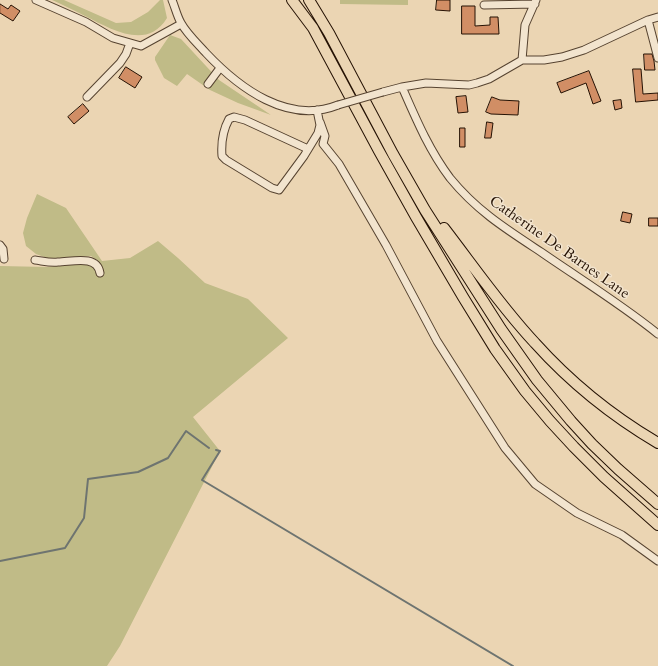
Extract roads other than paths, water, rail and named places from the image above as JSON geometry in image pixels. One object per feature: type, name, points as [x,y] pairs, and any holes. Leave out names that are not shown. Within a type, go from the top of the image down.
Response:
[{"type":"highway","points":[[292,0],[313,28],[383,158],[463,297],[495,349],[525,391],[574,447],[604,477],[658,525]]},
{"type":"highway","points":[[309,0],[329,33],[392,154],[501,329],[542,385],[571,421],[592,444],[658,504]]},
{"type":"highway","points":[[414,191],[511,314],[545,354],[594,400],[628,425],[658,444]]},
{"type":"street","points":[[36,0],[86,22],[113,38],[141,46],[146,53]]},
{"type":"street","points":[[172,0],[181,24],[220,68],[249,90],[267,101],[287,108],[299,110],[317,110],[402,87],[426,84],[469,85],[477,83],[490,79],[522,60],[544,60],[562,57],[584,50],[648,20],[658,17]]},
{"type":"street","points":[[484,5],[536,2],[525,25],[522,60]]},
{"type":"street","points":[[648,20],[656,56],[658,58]]},
{"type":"street","points":[[141,46],[181,24]]},
{"type":"street","points":[[87,97],[120,63],[126,54],[130,43]]},
{"type":"street","points":[[208,84],[220,68]]},
{"type":"street","name":"Catherine De Barnes Lane","points":[[402,87],[416,120],[433,152],[450,177],[475,205],[504,229],[595,288],[658,334]]},
{"type":"street","points":[[317,110],[325,136],[323,144],[339,164],[386,245],[437,341],[505,448],[535,484],[578,514],[622,535],[658,560]]},
{"type":"street","points":[[308,149],[245,120],[234,117],[229,119],[225,126],[221,147],[222,156],[226,160],[272,188],[279,190],[308,149],[318,133],[320,122]]},
{"type":"street","points":[[0,245],[3,249],[4,259]]},
{"type":"street","points":[[35,260],[50,262],[89,260],[96,264],[100,272]]},
{"type":"waterway","points":[[0,561],[65,548],[84,518],[88,479],[138,472],[168,458],[186,431],[209,448]]},
{"type":"waterway","points":[[216,450],[220,451],[202,480],[513,666]]}]
